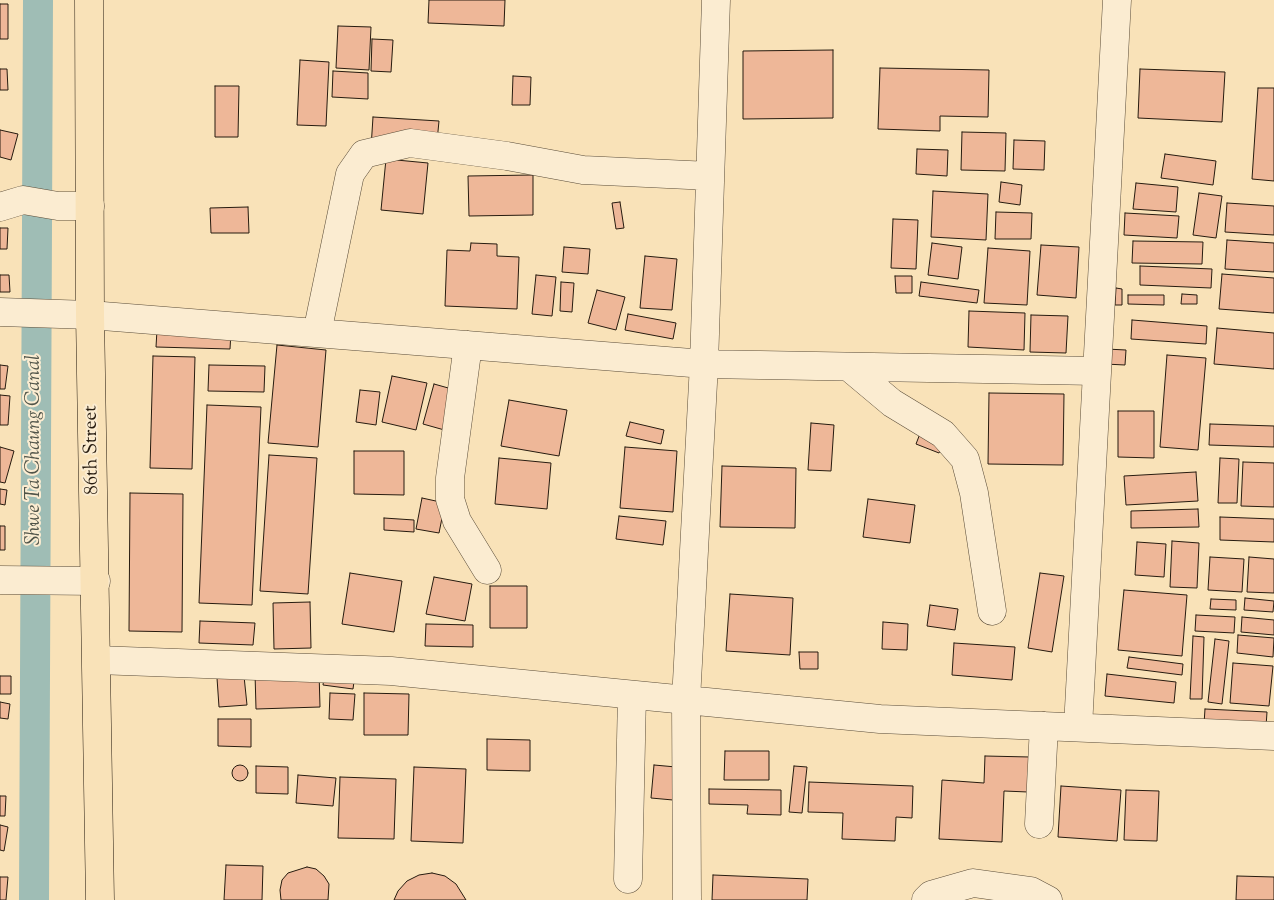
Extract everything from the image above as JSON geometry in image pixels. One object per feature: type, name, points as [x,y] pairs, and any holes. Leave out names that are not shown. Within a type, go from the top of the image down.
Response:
[{"type":"main road","name":"86th Street","points":[[89,0],[90,206],[77,314],[96,581],[100,900]]},
{"type":"street","points":[[687,900],[686,700],[704,364],[716,0]]},
{"type":"street","points":[[1078,727],[1117,0]]},
{"type":"street","points":[[317,333],[350,174],[364,154],[410,143],[507,156],[583,170],[710,176]]},
{"type":"street","points":[[11,203],[90,206]]},
{"type":"street","points":[[9,312],[77,314],[704,364],[1097,371]]},
{"type":"street","points":[[468,345],[450,478],[450,499],[456,521],[487,570]]},
{"type":"street","points":[[849,367],[892,403],[943,434],[965,459],[974,493],[992,611]]},
{"type":"street","points":[[10,580],[96,581]]},
{"type":"street","points":[[97,660],[391,671],[880,718],[1274,736]]},
{"type":"street","points":[[628,879],[632,695]]},
{"type":"street","points":[[1039,824],[1044,726]]},
{"type":"street","points":[[926,900],[931,895],[972,883],[1031,890],[1048,900]]},
{"type":"building","points":[[429,0],[505,0],[504,26],[428,23]]},
{"type":"building","points":[[0,4],[8,4],[8,39],[0,39]]},
{"type":"building","points":[[338,26],[371,27],[369,70],[336,68]]},
{"type":"building","points":[[372,39],[393,40],[391,72],[371,71]]},
{"type":"building","points":[[833,50],[833,118],[743,119],[743,51]]},
{"type":"building","points":[[300,60],[329,62],[326,126],[297,125]]},
{"type":"building","points":[[880,68],[989,70],[988,117],[940,116],[940,131],[878,129]]},
{"type":"building","points":[[0,69],[7,69],[8,90],[0,90]]},
{"type":"building","points":[[1140,69],[1225,72],[1222,122],[1138,118]]},
{"type":"building","points":[[333,71],[368,73],[368,99],[332,97]]},
{"type":"building","points":[[513,76],[531,77],[530,105],[512,105]]},
{"type":"building","points":[[215,86],[239,86],[238,137],[215,137]]},
{"type":"building","points":[[1258,88],[1274,88],[1274,181],[1252,179]]},
{"type":"building","points":[[373,117],[439,121],[436,152],[371,148]]},
{"type":"building","points":[[0,130],[18,134],[11,160],[0,157]]},
{"type":"building","points":[[962,132],[1006,133],[1005,171],[961,170]]},
{"type":"building","points":[[1014,140],[1045,141],[1044,170],[1013,169]]},
{"type":"building","points":[[917,149],[948,150],[947,176],[916,174]]},
{"type":"building","points":[[1165,154],[1216,161],[1213,185],[1161,178]]},
{"type":"building","points":[[386,159],[428,163],[423,214],[381,210]]},
{"type":"building","points":[[533,175],[533,215],[469,216],[468,176]]},
{"type":"building","points":[[1001,182],[1022,185],[1020,205],[999,202]]},
{"type":"building","points":[[1136,183],[1178,187],[1176,212],[1133,209]]},
{"type":"building","points":[[933,191],[988,194],[986,240],[931,237]]},
{"type":"building","points":[[1199,193],[1222,196],[1216,238],[1193,235]]},
{"type":"building","points":[[620,202],[624,228],[616,229],[612,203]]},
{"type":"building","points":[[1227,203],[1274,206],[1274,235],[1225,232]]},
{"type":"building","points":[[248,207],[249,233],[211,233],[210,208]]},
{"type":"building","points":[[996,212],[1032,213],[1031,239],[995,239]]},
{"type":"building","points":[[1125,213],[1179,216],[1177,238],[1124,235]]},
{"type":"building","points":[[893,219],[918,220],[916,269],[891,268]]},
{"type":"building","points":[[0,228],[8,228],[7,249],[0,249]]},
{"type":"building","points":[[1227,240],[1274,243],[1274,272],[1225,269]]},
{"type":"building","points":[[1133,241],[1203,242],[1202,264],[1132,263]]},
{"type":"building","points":[[471,243],[497,244],[497,256],[519,257],[517,309],[445,306],[447,250],[470,251]]},
{"type":"building","points":[[932,243],[962,247],[958,279],[928,275]]},
{"type":"building","points":[[1041,245],[1079,247],[1076,298],[1037,295]]},
{"type":"building","points":[[564,247],[590,249],[588,274],[562,272]]},
{"type":"building","points":[[988,248],[1030,251],[1027,305],[984,303]]},
{"type":"building","points":[[645,256],[677,259],[672,310],[640,308]]},
{"type":"building","points":[[1140,266],[1212,269],[1211,288],[1140,285]]},
{"type":"building","points":[[1222,274],[1274,278],[1274,313],[1219,309]]},
{"type":"building","points":[[0,275],[9,275],[10,292],[0,292]]},
{"type":"building","points":[[536,275],[556,277],[552,316],[532,314]]},
{"type":"building","points":[[895,276],[912,276],[912,293],[896,293]]},
{"type":"building","points":[[561,282],[574,283],[572,312],[560,311]]},
{"type":"building","points":[[921,282],[979,290],[977,303],[919,296]]},
{"type":"building","points":[[1116,288],[1122,289],[1122,305],[1115,305]]},
{"type":"building","points":[[597,290],[625,297],[616,330],[588,323]]},
{"type":"building","points":[[1182,294],[1197,295],[1197,304],[1181,304]]},
{"type":"building","points":[[1128,295],[1164,295],[1164,305],[1128,304]]},
{"type":"building","points":[[969,311],[1025,313],[1024,350],[968,347]]},
{"type":"building","points":[[628,314],[676,323],[673,339],[625,330]]},
{"type":"building","points":[[1031,315],[1068,316],[1066,353],[1030,352]]},
{"type":"building","points":[[1132,320],[1207,326],[1206,344],[1131,339]]},
{"type":"building","points":[[1217,328],[1274,333],[1274,369],[1214,364]]},
{"type":"building","points":[[157,330],[231,332],[230,349],[156,347]]},
{"type":"building","points":[[277,345],[326,350],[318,447],[268,443]]},
{"type":"building","points":[[1106,349],[1126,350],[1125,365],[1105,364]]},
{"type":"building","points":[[1167,355],[1206,358],[1198,450],[1160,447]]},
{"type":"building","points":[[153,356],[195,357],[192,469],[150,468]]},
{"type":"building","points":[[0,365],[8,366],[5,389],[0,389]]},
{"type":"building","points":[[209,365],[265,366],[264,392],[208,391]]},
{"type":"building","points":[[392,376],[427,383],[416,430],[382,422]]},
{"type":"building","points":[[434,384],[459,391],[448,431],[423,424]]},
{"type":"building","points":[[360,390],[380,392],[376,425],[356,422]]},
{"type":"building","points":[[989,393],[1064,394],[1063,465],[988,464]]},
{"type":"building","points":[[0,395],[10,396],[8,425],[0,425]]},
{"type":"building","points":[[509,400],[567,410],[559,456],[501,446]]},
{"type":"building","points":[[207,405],[261,407],[252,605],[199,603]]},
{"type":"building","points":[[1118,411],[1154,411],[1154,458],[1118,457]]},
{"type":"building","points":[[630,422],[664,430],[661,444],[626,436]]},
{"type":"building","points":[[811,423],[834,425],[831,471],[808,470]]},
{"type":"building","points":[[1210,424],[1274,426],[1274,447],[1209,445]]},
{"type":"building","points":[[921,431],[944,441],[939,453],[916,444]]},
{"type":"building","points":[[0,447],[14,451],[5,483],[0,482]]},
{"type":"building","points":[[625,447],[677,451],[673,512],[620,508]]},
{"type":"building","points":[[354,451],[404,451],[404,495],[354,494]]},
{"type":"building","points":[[269,455],[317,458],[308,594],[260,591]]},
{"type":"building","points":[[499,458],[551,463],[547,509],[495,504]]},
{"type":"building","points":[[1220,458],[1239,459],[1237,503],[1218,503]]},
{"type":"building","points":[[1243,462],[1274,463],[1274,507],[1241,506]]},
{"type":"building","points":[[722,466],[796,468],[795,528],[720,527]]},
{"type":"building","points":[[1196,472],[1198,501],[1126,505],[1124,476]]},
{"type":"building","points":[[0,489],[7,490],[5,505],[0,504]]},
{"type":"building","points":[[130,493],[183,494],[182,632],[129,631]]},
{"type":"building","points":[[422,498],[445,503],[439,533],[416,529]]},
{"type":"building","points":[[868,499],[915,505],[910,543],[863,537]]},
{"type":"building","points":[[1198,509],[1199,527],[1131,528],[1131,511]]},
{"type":"building","points":[[619,516],[666,521],[663,545],[616,539]]},
{"type":"building","points":[[1220,517],[1274,519],[1274,542],[1220,540]]},
{"type":"building","points":[[384,518],[414,520],[414,532],[384,530]]},
{"type":"building","points":[[0,526],[5,526],[5,550],[0,550]]},
{"type":"building","points":[[1172,541],[1199,543],[1197,588],[1170,587]]},
{"type":"building","points":[[1137,542],[1166,544],[1164,577],[1135,575]]},
{"type":"building","points":[[1210,557],[1244,559],[1242,592],[1208,590]]},
{"type":"building","points":[[1249,557],[1274,559],[1274,593],[1247,592]]},
{"type":"building","points":[[350,573],[402,581],[394,632],[342,624]]},
{"type":"building","points":[[1040,573],[1064,576],[1052,652],[1028,648]]},
{"type":"building","points":[[434,577],[472,584],[465,621],[426,614]]},
{"type":"building","points":[[490,586],[527,586],[527,628],[490,628]]},
{"type":"building","points":[[1124,590],[1187,595],[1182,656],[1118,650]]},
{"type":"building","points":[[730,594],[793,598],[790,655],[726,651]]},
{"type":"building","points":[[1245,598],[1274,601],[1273,612],[1244,610]]},
{"type":"building","points":[[1211,599],[1236,600],[1236,610],[1210,609]]},
{"type":"building","points":[[310,602],[311,648],[274,649],[273,603]]},
{"type":"building","points":[[930,605],[958,609],[955,630],[927,626]]},
{"type":"building","points":[[1196,615],[1235,617],[1234,633],[1195,631]]},
{"type":"building","points":[[1242,617],[1274,620],[1274,635],[1241,632]]},
{"type":"building","points":[[200,621],[255,623],[253,645],[199,643]]},
{"type":"building","points":[[883,622],[908,624],[907,650],[882,649]]},
{"type":"building","points":[[426,624],[473,625],[473,647],[425,646]]},
{"type":"building","points":[[1238,635],[1274,638],[1273,657],[1237,653]]},
{"type":"building","points":[[1193,636],[1204,637],[1202,699],[1190,699]]},
{"type":"building","points":[[1215,639],[1229,641],[1222,704],[1208,702]]},
{"type":"building","points":[[954,643],[1015,647],[1012,680],[952,675]]},
{"type":"building","points":[[799,652],[818,652],[818,669],[800,669]]},
{"type":"building","points":[[1129,657],[1183,664],[1182,675],[1127,668]]},
{"type":"building","points":[[1233,663],[1273,666],[1269,706],[1230,703]]},
{"type":"building","points":[[325,669],[355,674],[353,689],[323,685]]},
{"type":"building","points":[[319,671],[320,707],[256,709],[255,673]]},
{"type":"building","points":[[1107,674],[1176,682],[1174,703],[1105,696]]},
{"type":"building","points":[[0,676],[11,676],[11,694],[0,694]]},
{"type":"building","points":[[244,676],[247,705],[219,707],[217,678]]},
{"type":"building","points":[[330,693],[355,694],[353,720],[329,719]]},
{"type":"building","points":[[364,693],[409,694],[408,735],[364,735]]},
{"type":"building","points":[[0,702],[10,704],[8,719],[0,718]]},
{"type":"building","points":[[1205,709],[1267,712],[1266,727],[1204,724]]},
{"type":"building","points":[[218,719],[251,719],[251,747],[218,746]]},
{"type":"building","points":[[487,739],[530,740],[530,771],[487,770]]},
{"type":"building","points":[[725,751],[769,751],[769,780],[724,780]]},
{"type":"building","points":[[985,756],[1030,757],[1028,792],[1004,791],[1002,842],[939,839],[942,780],[984,783]]},
{"type":"building","points":[[240,765],[248,773],[240,781],[232,773]]},
{"type":"building","points":[[654,765],[687,768],[684,801],[651,798]]},
{"type":"building","points":[[256,766],[288,767],[288,794],[256,793]]},
{"type":"building","points":[[794,766],[807,767],[802,813],[789,812]]},
{"type":"building","points":[[414,767],[466,769],[463,843],[411,841]]},
{"type":"building","points":[[298,775],[336,778],[333,806],[296,803]]},
{"type":"building","points":[[340,777],[396,779],[394,839],[338,838]]},
{"type":"building","points":[[809,782],[913,786],[912,818],[896,817],[895,841],[842,839],[843,813],[808,812]]},
{"type":"building","points":[[1061,786],[1121,790],[1117,841],[1058,837]]},
{"type":"building","points":[[709,789],[781,790],[781,815],[747,814],[748,805],[709,804]]},
{"type":"building","points":[[1126,790],[1159,791],[1157,841],[1124,840]]},
{"type":"building","points":[[0,796],[6,796],[5,816],[0,816]]},
{"type":"building","points":[[0,825],[8,827],[4,851],[0,850]]},
{"type":"building","points":[[226,865],[263,866],[262,900],[224,900]]},
{"type":"building","points":[[307,867],[316,869],[324,876],[329,884],[328,900],[281,900],[282,880],[288,873]]},
{"type":"building","points":[[432,873],[445,876],[456,884],[466,900],[394,900],[398,891],[407,881],[419,875]]},
{"type":"building","points":[[713,875],[808,879],[807,900],[712,900]]},
{"type":"building","points":[[1237,876],[1274,877],[1274,900],[1236,900]]},
{"type":"building","points":[[0,877],[8,877],[6,900],[0,900]]},
{"type":"waterway","name":"Shwe Ta Chaung Canal","points":[[34,900],[38,0]]}]
